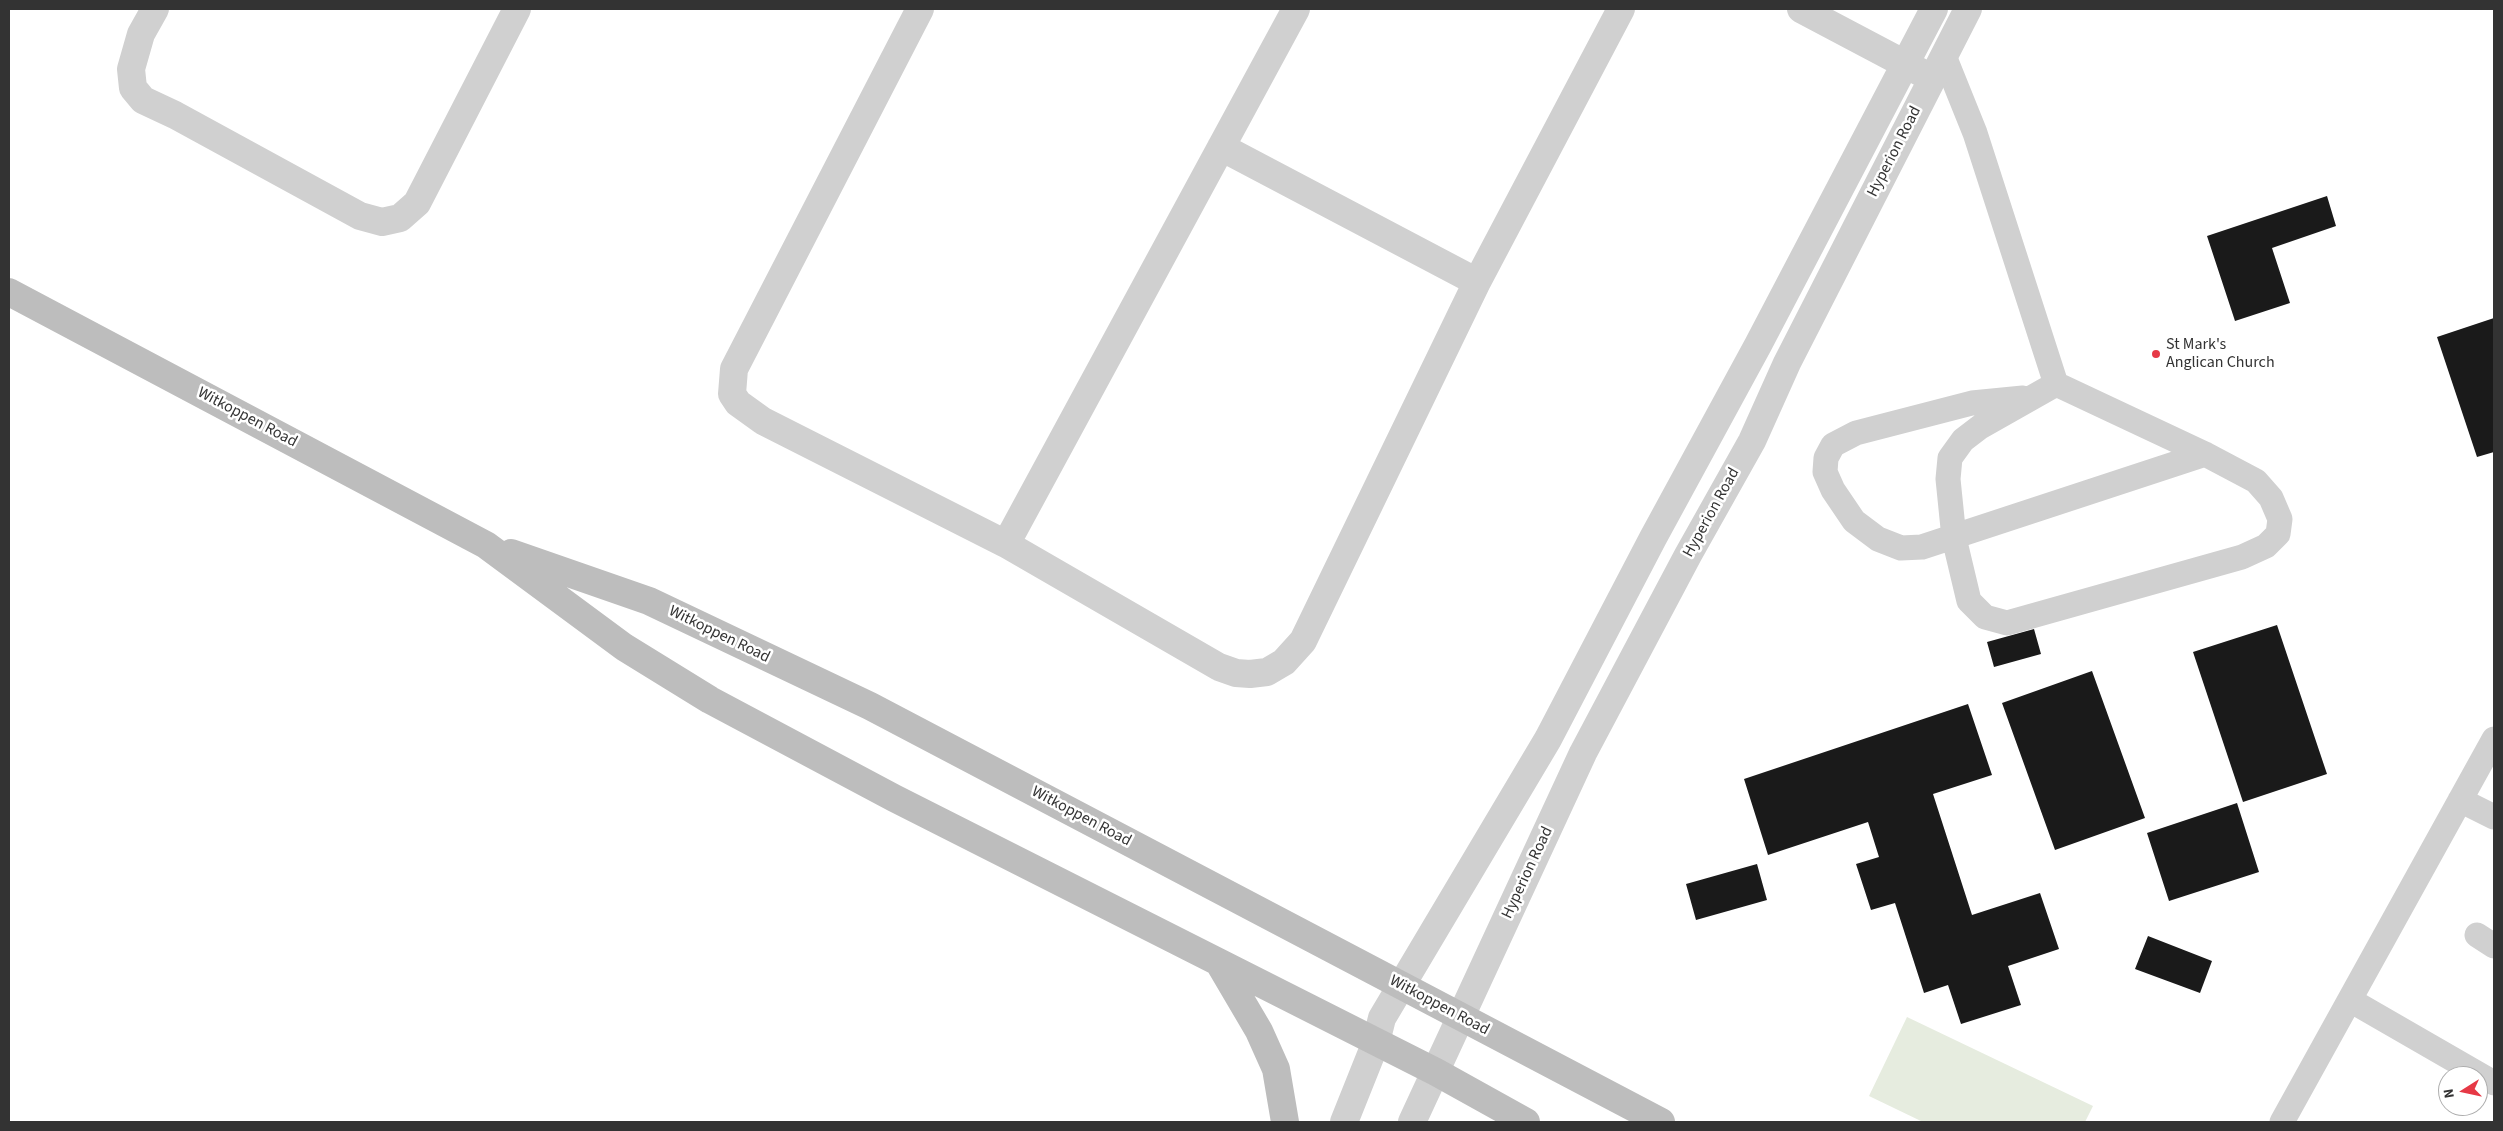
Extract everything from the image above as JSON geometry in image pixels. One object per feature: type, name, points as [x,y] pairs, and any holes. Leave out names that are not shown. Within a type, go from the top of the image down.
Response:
[{"type":"main road","name":"Witkoppen Road","points":[[9,292],[486,544],[649,601],[870,706],[1401,985],[1460,1018],[1572,1074],[1661,1122]]},
{"type":"main road","name":"Witkoppen Road","points":[[486,544],[624,648],[710,700],[894,798],[1436,1072],[1526,1122]]},
{"type":"main road","points":[[1219,963],[1259,1031],[1276,1069],[1285,1122]]},
{"type":"street","points":[[155,9],[141,34],[132,69],[133,88],[143,100],[175,115],[360,216],[382,222],[400,218],[417,203],[518,9]]},
{"type":"street","points":[[920,9],[738,362],[732,382],[732,394],[743,407],[763,421],[1006,544],[1219,667],[1236,673],[1250,674],[1267,672],[1284,662],[1303,641],[1477,282],[1621,9]]},
{"type":"street","points":[[1802,9],[1905,64],[1938,67]]},
{"type":"street","points":[[1934,9],[1964,16]]},
{"type":"street","name":"Hyperion Road","points":[[1344,1122],[1376,1042],[1382,1018],[1548,739],[1652,538],[1758,345],[1934,9]]},
{"type":"street","points":[[1006,544],[1253,91],[1286,12]]},
{"type":"street","name":"Hyperion Road","points":[[1412,1122],[1583,753],[1688,555],[1752,441],[1787,364],[1964,16]]},
{"type":"street","points":[[1221,148],[1477,282]]},
{"type":"lane","points":[[1938,67],[1975,133],[2056,384],[2205,454],[2256,481],[2270,498],[2280,519],[2278,534],[2266,546],[2242,557],[2007,623],[1984,617],[1969,601],[1954,538],[1948,478],[1950,458],[1963,440],[1974,431],[2056,384]]},
{"type":"lane","points":[[2033,397],[1972,403],[1856,433],[1833,445],[1826,458],[1825,472],[1833,490],[1854,522],[1878,539],[1901,548],[1922,547],[1954,538],[2205,454]]},
{"type":"lane","points":[[2282,1122],[2494,740]]},
{"type":"lane","points":[[2460,800],[2494,818]]},
{"type":"lane","points":[[2350,1000],[2494,1083]]},
{"type":"shaded area","points":[[1907,1017],[2093,1106],[2085,1122],[1923,1122],[1869,1096]]},
{"type":"building","points":[[2327,196],[2336,226],[2272,248],[2290,303],[2235,321],[2207,236]]},
{"type":"building","points":[[2494,318],[2494,452],[2477,457],[2437,337]]},
{"type":"building","points":[[2277,625],[2327,774],[2243,802],[2193,652]]},
{"type":"building","points":[[2034,629],[2041,654],[1994,667],[1987,642]]},
{"type":"building","points":[[2092,671],[2145,818],[2055,850],[2002,703]]},
{"type":"building","points":[[1968,704],[1992,775],[1933,794],[1972,915],[2040,893],[2059,949],[2008,966],[2021,1005],[1961,1024],[1948,985],[1924,993],[1895,903],[1871,910],[1856,864],[1879,857],[1868,822],[1768,855],[1744,779]]},
{"type":"building","points":[[2237,803],[2259,872],[2169,901],[2147,833]]},
{"type":"building","points":[[1757,864],[1767,900],[1696,920],[1686,884]]},
{"type":"building","points":[[2148,936],[2212,961],[2200,993],[2135,969]]},
{"type":"place","name":"St Mark's Anglican Church","points":[[2156,354]]}]
